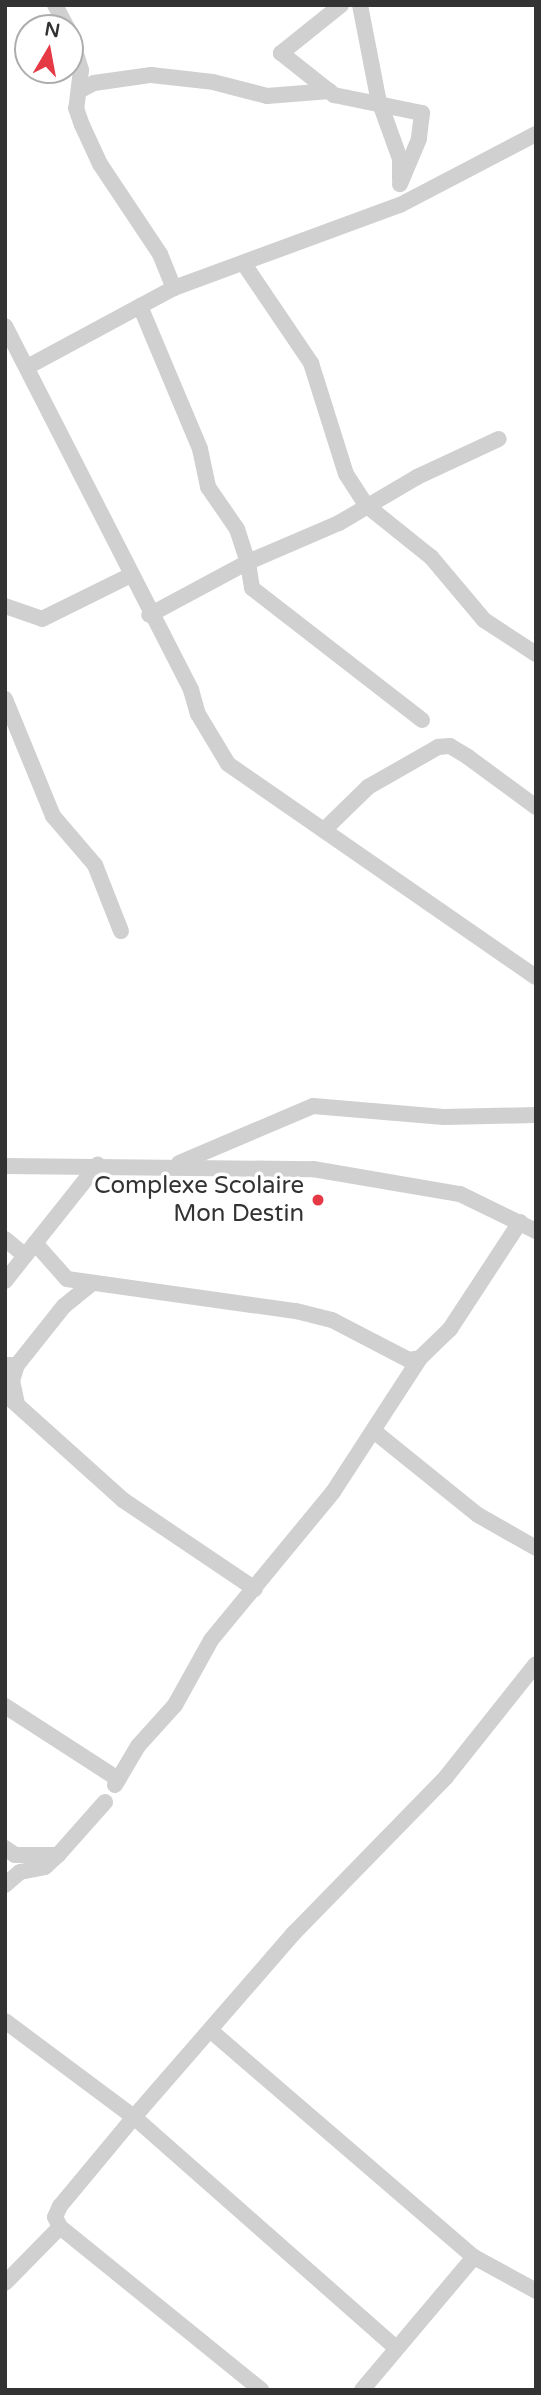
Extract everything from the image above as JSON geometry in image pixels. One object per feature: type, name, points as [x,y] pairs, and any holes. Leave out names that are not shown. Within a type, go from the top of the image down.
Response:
[{"type":"street","points":[[330,91],[281,53],[341,5]]},
{"type":"street","points":[[360,5],[381,106],[400,159],[400,205]]},
{"type":"street","points":[[79,91],[94,83],[150,75],[213,82],[267,96],[330,91],[381,106],[422,113],[419,139],[400,184]]},
{"type":"street","points":[[80,84],[76,108],[100,164],[153,242],[174,288]]},
{"type":"street","points":[[29,366],[174,288],[400,205],[536,134]]},
{"type":"street","points":[[244,264],[311,363],[346,474],[366,505],[431,557],[484,620],[536,654]]},
{"type":"street","points":[[140,306],[200,449],[208,487],[237,529],[253,588],[422,720]]},
{"type":"street","points":[[7,334],[29,366],[149,615],[228,764],[536,977]]},
{"type":"street","points":[[149,615],[248,562],[339,523],[366,505],[499,439]]},
{"type":"street","points":[[5,606],[42,619],[131,575]]},
{"type":"street","points":[[5,698],[8,719],[53,816],[95,865],[121,931]]},
{"type":"street","points":[[324,831],[368,787],[438,747],[450,746],[468,757],[536,807]]},
{"type":"street","points":[[173,1165],[313,1106],[444,1117],[536,1115]]},
{"type":"street","points":[[67,1164],[72,1198]]},
{"type":"street","points":[[5,1281],[98,1164]]},
{"type":"street","points":[[5,1166],[98,1164],[313,1170],[430,1186],[490,1205],[531,1227],[420,1359],[375,1432],[255,1590],[211,1640],[175,1704],[116,1782],[5,1706]]},
{"type":"street","points":[[5,1239],[30,1249],[67,1279],[90,1285],[296,1311],[332,1320],[397,1357],[420,1359]]},
{"type":"street","points":[[90,1285],[64,1306],[11,1365],[11,1399],[123,1500],[255,1590]]},
{"type":"street","points":[[375,1432],[478,1515],[536,1548]]},
{"type":"street","points":[[261,2390],[60,2227],[55,2217],[60,2206],[134,2117],[295,1933],[446,1777],[536,1664]]},
{"type":"street","points":[[5,1885],[20,1872],[45,1867],[105,1802]]},
{"type":"street","points":[[5,1848],[15,1855],[58,1855]]},
{"type":"street","points":[[5,2021],[134,2117],[396,2348]]},
{"type":"street","points":[[211,2031],[474,2257],[536,2291]]},
{"type":"street","points":[[5,2283],[60,2227]]},
{"type":"street","points":[[362,2390],[474,2257]]},
{"type":"place","name":"Complexe Scolaire Mon Destin","points":[[318,1200]]}]
